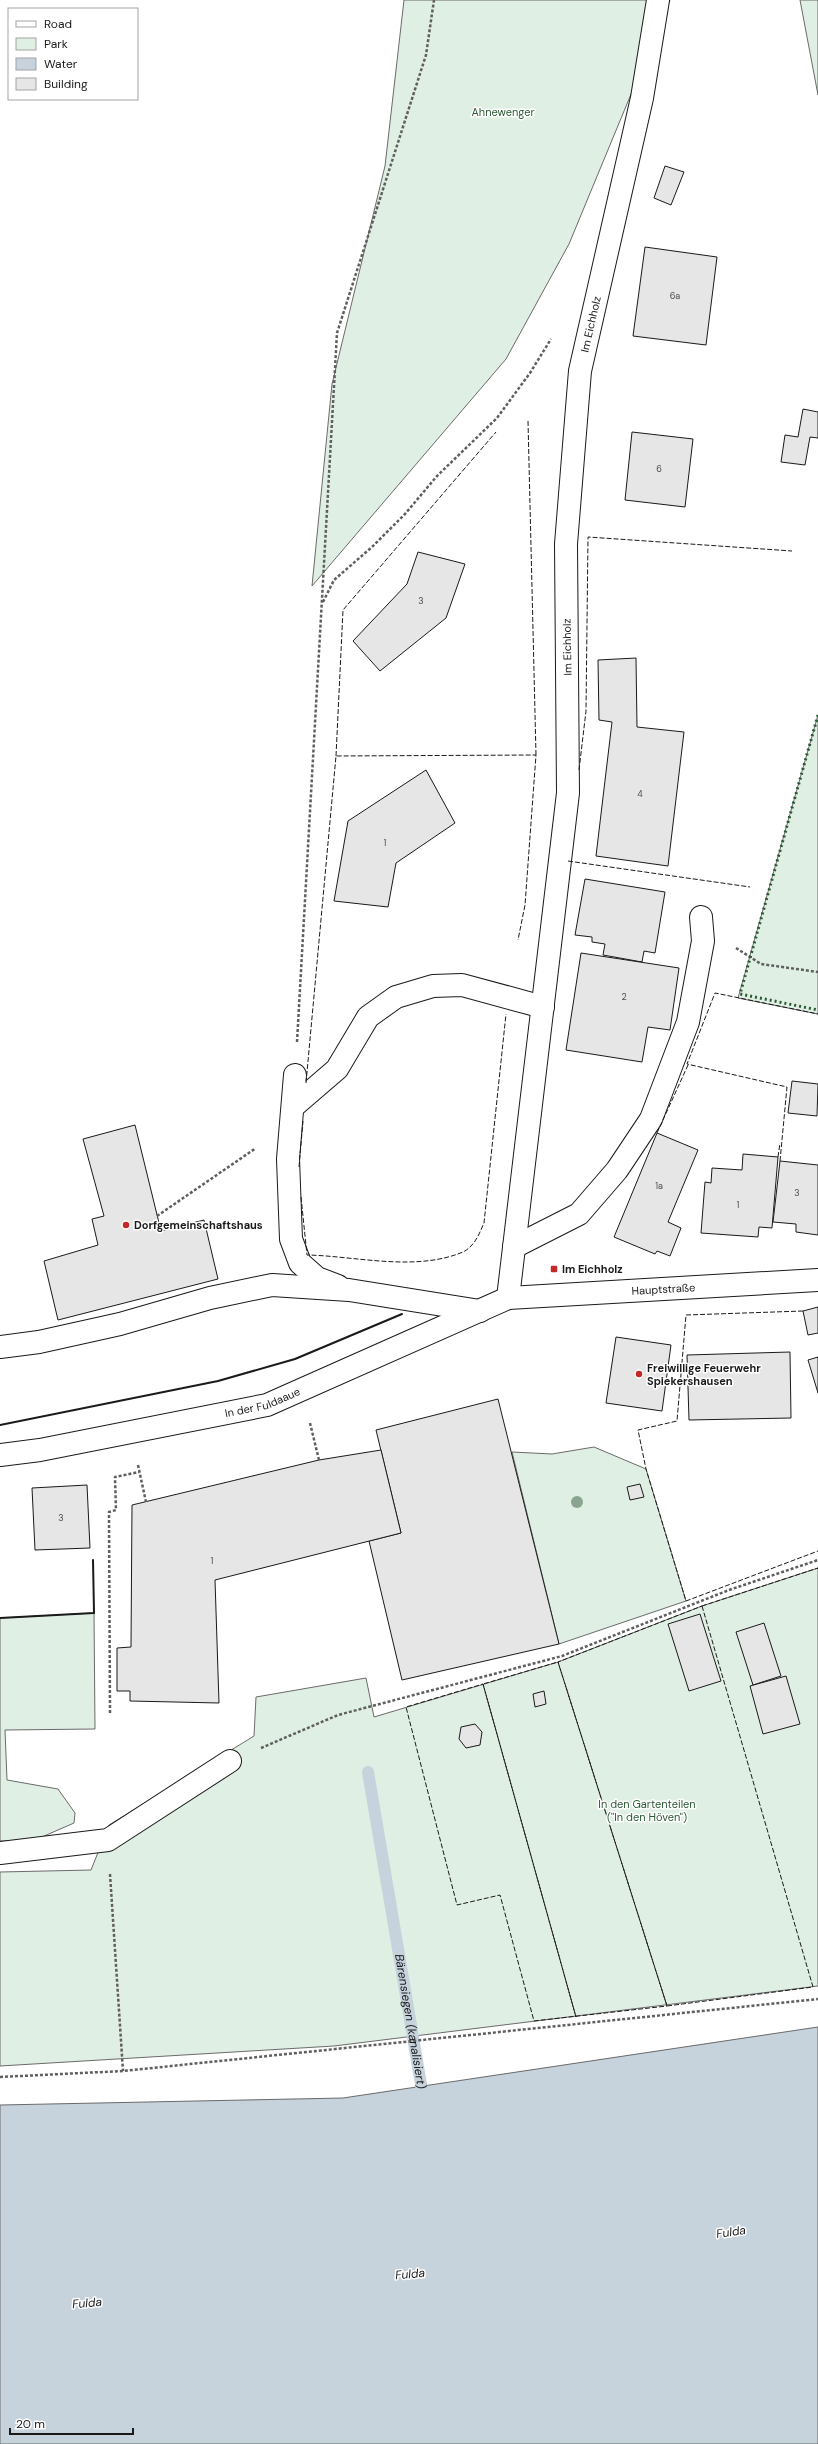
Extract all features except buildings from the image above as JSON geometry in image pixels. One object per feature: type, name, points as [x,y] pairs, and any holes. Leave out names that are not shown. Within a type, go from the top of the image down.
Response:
[{"type":"street","name":"Im Eichholz","points":[[508,1298],[568,793],[566,544],[580,371],[642,98],[658,0]]},
{"type":"street","points":[[514,1247],[579,1214],[617,1170],[651,1119],[688,1022],[702,941],[701,917]]},
{"type":"street","points":[[294,1106],[337,1069],[368,1017],[396,997],[433,986],[462,985],[543,1007]]},
{"type":"street","points":[[295,1075],[294,1106],[288,1159],[291,1239],[300,1263],[317,1278],[348,1290]]},
{"type":"street","name":"Hauptstraße","points":[[508,1298],[818,1280]]},
{"type":"street","points":[[0,1347],[39,1342],[120,1324],[210,1298],[272,1285],[348,1290],[480,1311]]},
{"type":"street","name":"In der Fuldaaue","points":[[0,1455],[40,1450],[266,1405],[508,1298]]},
{"type":"street","points":[[0,1853],[108,1840],[230,1761]]},
{"type":"path","points":[[295,1075],[336,333],[426,55],[434,0]]},
{"type":"path","points":[[322,605],[334,580],[372,547],[405,514],[437,476],[497,418],[570,314],[593,315]]},
{"type":"path","points":[[702,941],[731,944],[761,964],[818,972]]},
{"type":"path","points":[[157,1216],[267,1141],[290,1140]]},
{"type":"path","points":[[308,1416],[319,1460]]},
{"type":"path","points":[[137,1458],[146,1502]]},
{"type":"path","points":[[110,1713],[109,1512],[116,1510],[115,1477],[139,1472]]},
{"type":"path","points":[[230,1761],[338,1715],[562,1656],[729,1590],[818,1560]]},
{"type":"path","points":[[108,1840],[123,2071]]},
{"type":"path","points":[[0,2077],[123,2071],[818,1999]]},
{"type":"green space","name":"Ahnewenger","points":[[404,0],[670,0],[569,244],[506,359],[312,586],[332,384],[385,166]]},
{"type":"green space","points":[[800,0],[818,0],[818,95]]},
{"type":"green space","points":[[818,715],[818,1014],[738,998]]},
{"type":"green space","points":[[594,1447],[646,1469],[686,1601],[559,1644],[512,1452],[552,1454]]},
{"type":"green space","name":"In den Gartenteilen (\"In den Höven\")","points":[[818,1568],[818,1986],[334,2046],[0,2066],[0,1872],[91,1870],[109,1825],[254,1736],[256,1697],[366,1678],[374,1717],[558,1662],[702,1606]]},
{"type":"green space","points":[[94,1613],[95,1729],[5,1730],[7,1780],[58,1789],[75,1813],[74,1823],[35,1840],[0,1841],[0,1618]]},
{"type":"water","name":"Fulda","points":[[818,2027],[818,2444],[0,2444],[0,2105],[343,2098]]},
{"type":"waterway","name":"Bärensiegen (kanalisiert)","points":[[368,1772],[424,2102]]},
{"type":"hedge","points":[[818,715],[740,994],[818,1010]]},
{"type":"fence","points":[[528,421],[536,755],[534,755]]},
{"type":"fence","points":[[336,756],[343,610],[496,432]]},
{"type":"fence","points":[[579,770],[586,711],[588,537],[792,551]]},
{"type":"fence","points":[[306,1083],[336,756],[536,755],[525,905],[518,940]]},
{"type":"fence","points":[[568,861],[750,887]]},
{"type":"fence","points":[[780,1161],[787,1087],[687,1064],[715,993],[818,1014]]},
{"type":"fence","points":[[301,1197],[307,1255],[385,1261],[425,1261],[445,1258],[463,1252],[471,1246],[484,1223],[506,1014]]},
{"type":"fence","points":[[657,1133],[688,1065]]},
{"type":"fence","points":[[299,1167],[303,1121]]},
{"type":"fence","points":[[778,1157],[780,1143]]},
{"type":"fence","points":[[803,1311],[686,1315],[677,1421],[638,1430],[646,1469],[686,1601],[818,1551]]},
{"type":"fence","points":[[702,1606],[818,1568]]},
{"type":"fence","points":[[702,1606],[813,1987],[667,2006],[558,1662],[702,1606]]},
{"type":"fence","points":[[576,2017],[483,1684],[406,1707],[457,1905],[500,1895],[534,2021],[667,2006],[558,1662],[483,1684],[576,2017]]},
{"type":"wall","points":[[0,1425],[218,1381],[295,1359],[402,1314]]},
{"type":"wall","points":[[0,1618],[94,1613],[93,1560]]},
{"type":"place","name":"Dorfgemeinschaftshaus","points":[[126,1225]]},
{"type":"place","name":"Im Eichholz","points":[[554,1269]]},
{"type":"place","name":"Freiwillige Feuerwehr Spiekershausen","points":[[639,1374]]}]
